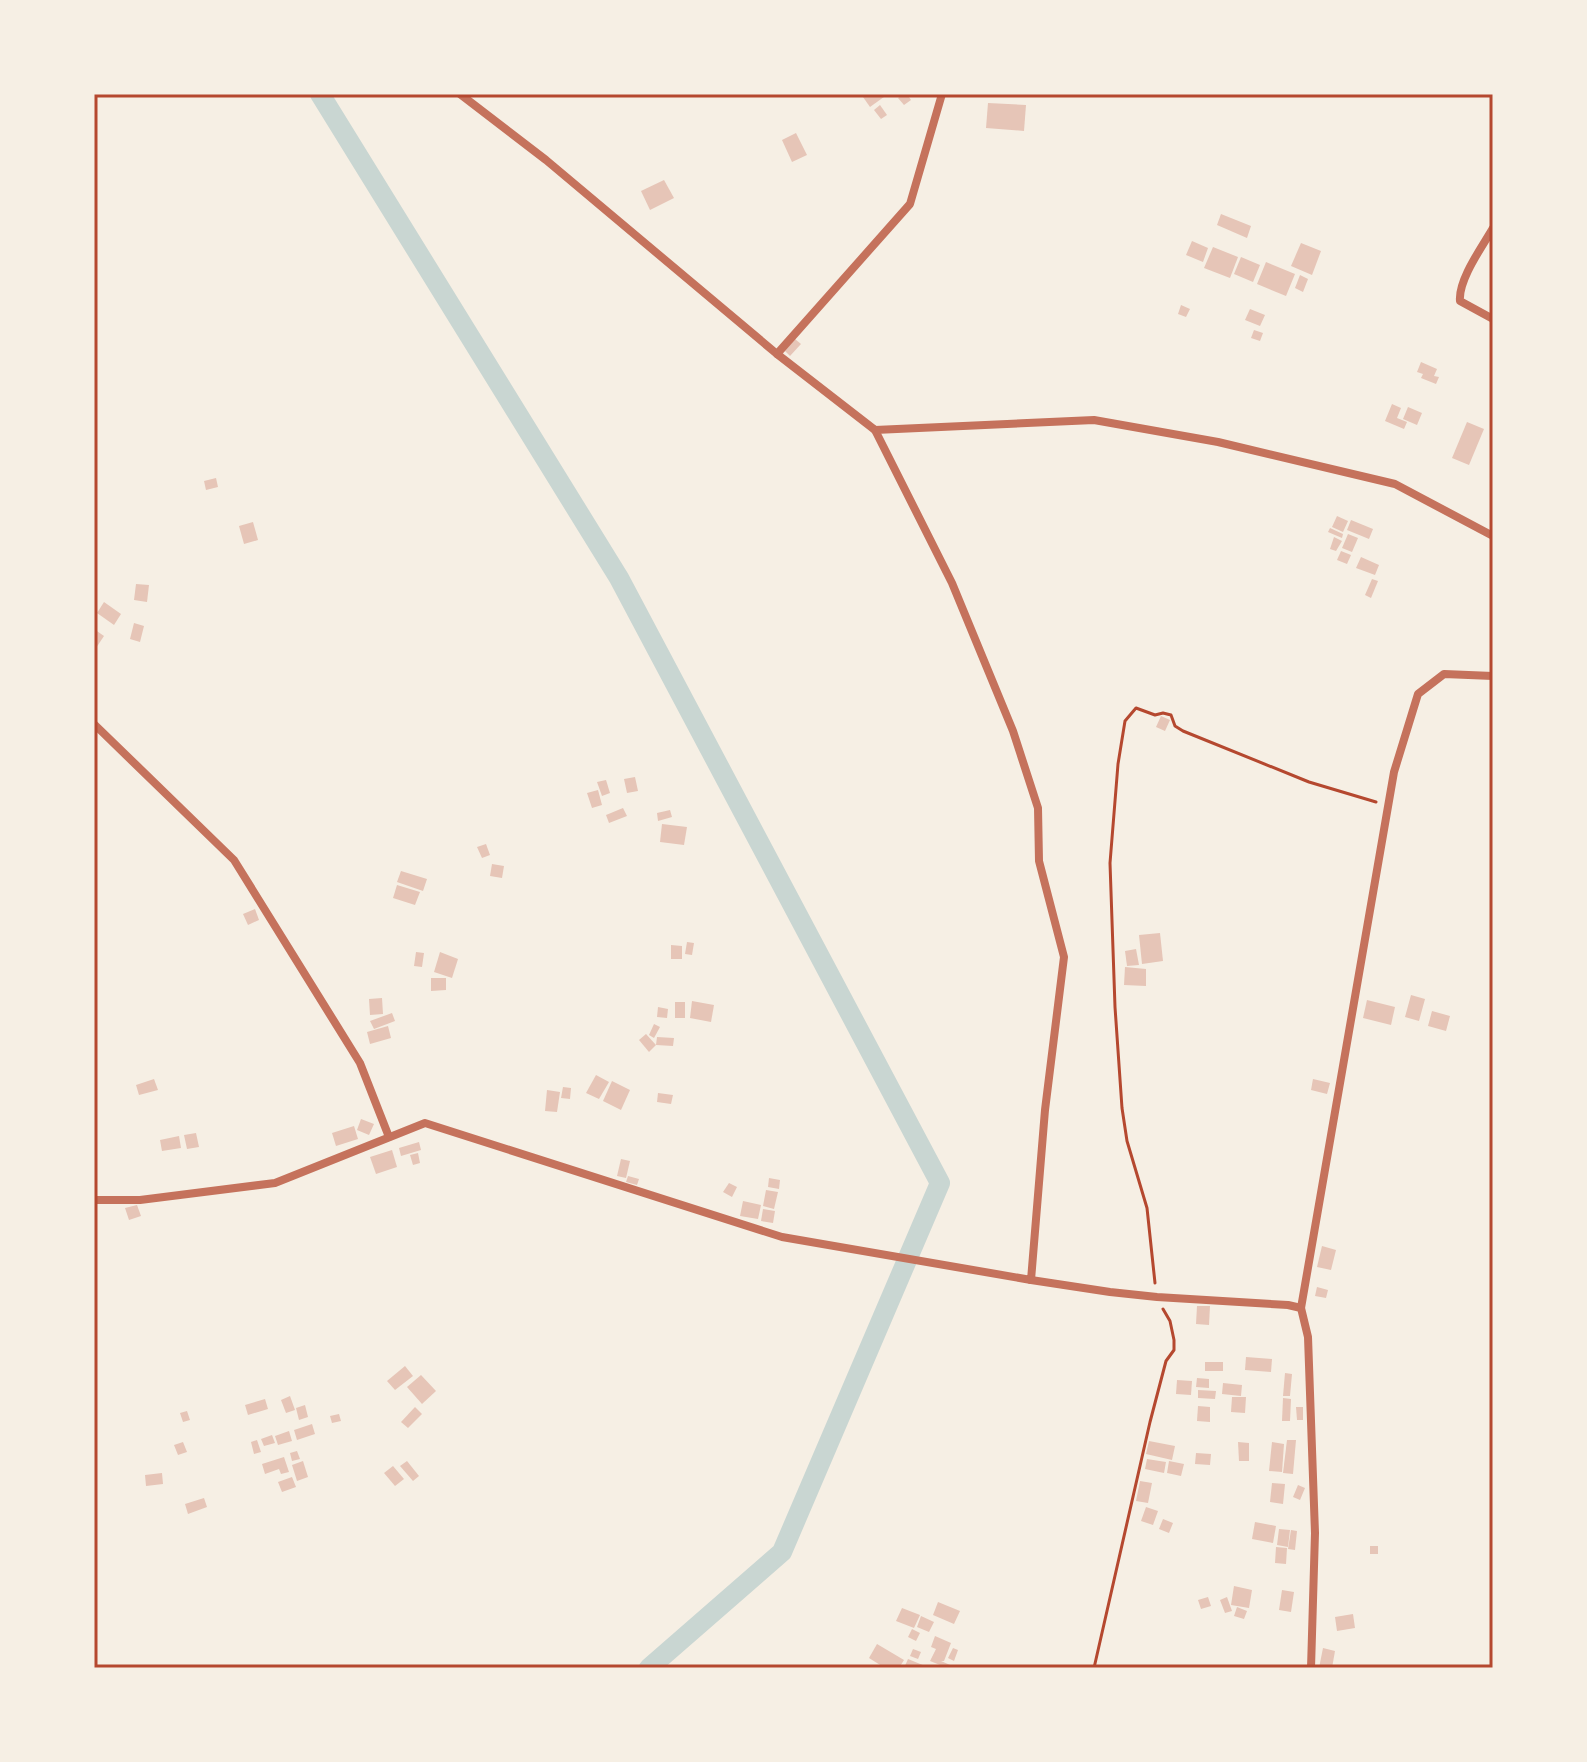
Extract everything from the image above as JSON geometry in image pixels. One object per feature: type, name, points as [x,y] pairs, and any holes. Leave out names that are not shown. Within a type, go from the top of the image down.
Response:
[{"type":"street","points":[[460,94],[546,160],[777,354],[875,430],[952,583],[1013,731],[1038,808],[1039,861],[1064,957],[1045,1110],[1031,1280]]},
{"type":"street","points":[[777,354],[910,204],[942,94]]},
{"type":"street","points":[[1493,228],[1466,277],[1460,301],[1493,319]]},
{"type":"street","points":[[875,430],[1094,420],[1218,442],[1395,484],[1493,536]]},
{"type":"street","points":[[1311,1668],[1315,1533],[1308,1337],[1301,1308],[1394,772],[1418,694],[1444,674],[1493,676]]},
{"type":"street","points":[[94,724],[234,860],[360,1063],[389,1137]]},
{"type":"street","points":[[94,1200],[140,1200],[275,1183],[425,1123],[782,1237],[1110,1292],[1301,1308]]},
{"type":"path","points":[[1094,1668],[1150,1422],[1166,1361],[1174,1350],[1170,1321],[1157,1297],[1147,1208],[1127,1141],[1122,1108],[1110,863],[1118,764],[1125,721],[1136,708],[1155,715],[1171,715],[1175,726],[1197,737],[1309,782],[1388,805]]},
{"type":"building","points":[[888,94],[870,107],[863,97]]},
{"type":"building","points":[[904,94],[911,100],[904,105],[898,98]]},
{"type":"building","points":[[988,103],[1026,105],[1024,131],[986,128]]},
{"type":"building","points":[[880,105],[887,115],[881,119],[874,110]]},
{"type":"building","points":[[796,133],[807,155],[792,162],[782,140]]},
{"type":"building","points":[[664,180],[674,198],[650,210],[641,191]]},
{"type":"building","points":[[1221,214],[1251,226],[1247,238],[1217,225]]},
{"type":"building","points":[[1192,241],[1208,248],[1203,262],[1186,255]]},
{"type":"building","points":[[1301,243],[1321,251],[1312,275],[1291,266]]},
{"type":"building","points":[[1213,247],[1238,257],[1230,278],[1204,268]]},
{"type":"building","points":[[1241,257],[1260,265],[1253,282],[1234,274]]},
{"type":"building","points":[[1266,262],[1295,274],[1286,296],[1257,284]]},
{"type":"building","points":[[1300,275],[1308,279],[1303,292],[1295,288]]},
{"type":"building","points":[[1181,305],[1190,309],[1186,317],[1178,314]]},
{"type":"building","points":[[1250,309],[1265,315],[1260,326],[1245,320]]},
{"type":"building","points":[[1254,330],[1263,333],[1260,341],[1251,338]]},
{"type":"building","points":[[795,339],[801,344],[790,356],[785,351]]},
{"type":"building","points":[[1421,362],[1437,369],[1434,376],[1439,377],[1436,384],[1421,378],[1423,374],[1417,372]]},
{"type":"building","points":[[1392,404],[1401,408],[1397,418],[1407,422],[1404,429],[1385,421]]},
{"type":"building","points":[[1408,407],[1422,413],[1417,425],[1403,419]]},
{"type":"building","points":[[1467,422],[1484,429],[1469,465],[1452,458]]},
{"type":"building","points":[[216,478],[218,487],[206,490],[204,481]]},
{"type":"building","points":[[1337,516],[1348,521],[1343,532],[1332,527]]},
{"type":"building","points":[[1351,520],[1373,529],[1369,539],[1347,530]]},
{"type":"building","points":[[253,522],[258,540],[244,544],[239,526]]},
{"type":"building","points":[[1330,528],[1343,534],[1342,538],[1328,532]]},
{"type":"building","points":[[1348,534],[1358,538],[1352,552],[1342,548]]},
{"type":"building","points":[[1334,537],[1342,541],[1336,551],[1330,549]]},
{"type":"building","points":[[1341,551],[1351,555],[1347,564],[1337,560]]},
{"type":"building","points":[[1361,557],[1379,565],[1375,575],[1356,568]]},
{"type":"building","points":[[1372,579],[1378,581],[1371,598],[1365,595]]},
{"type":"building","points":[[136,584],[149,585],[147,602],[134,600]]},
{"type":"building","points":[[104,602],[121,614],[114,625],[97,613]]},
{"type":"building","points":[[134,623],[144,626],[140,642],[130,639]]},
{"type":"building","points":[[94,629],[104,636],[96,648],[94,646]]},
{"type":"building","points":[[1161,716],[1170,720],[1165,731],[1156,727]]},
{"type":"building","points":[[635,777],[638,791],[627,793],[624,779]]},
{"type":"building","points":[[606,780],[610,793],[602,796],[597,782]]},
{"type":"building","points":[[598,790],[602,805],[592,808],[587,793]]},
{"type":"building","points":[[623,808],[627,816],[609,823],[606,815]]},
{"type":"building","points":[[670,810],[672,817],[658,821],[657,813]]},
{"type":"building","points":[[662,824],[687,827],[684,845],[660,842]]},
{"type":"building","points":[[486,844],[490,855],[482,858],[477,847]]},
{"type":"building","points":[[492,864],[504,866],[502,878],[490,876]]},
{"type":"building","points":[[401,871],[427,879],[423,891],[397,882]]},
{"type":"building","points":[[397,885],[420,892],[415,905],[393,898]]},
{"type":"building","points":[[255,909],[259,920],[248,925],[243,914]]},
{"type":"building","points":[[1160,933],[1163,961],[1142,964],[1139,935]]},
{"type":"building","points":[[687,942],[694,943],[692,955],[685,954]]},
{"type":"building","points":[[671,945],[682,946],[682,959],[671,959]]},
{"type":"building","points":[[1136,949],[1139,965],[1127,966],[1125,951]]},
{"type":"building","points":[[416,952],[424,953],[422,967],[414,966]]},
{"type":"building","points":[[440,952],[458,959],[452,978],[434,972]]},
{"type":"building","points":[[1125,967],[1146,969],[1146,986],[1124,985]]},
{"type":"building","points":[[431,978],[446,978],[446,990],[431,991]]},
{"type":"building","points":[[1411,995],[1425,999],[1419,1021],[1405,1017]]},
{"type":"building","points":[[382,998],[383,1014],[370,1015],[369,999]]},
{"type":"building","points":[[1367,1000],[1395,1007],[1391,1025],[1363,1018]]},
{"type":"building","points":[[692,1001],[714,1005],[711,1022],[690,1018]]},
{"type":"building","points":[[675,1002],[685,1002],[685,1018],[675,1018]]},
{"type":"building","points":[[658,1007],[668,1009],[667,1018],[657,1017]]},
{"type":"building","points":[[1432,1011],[1450,1016],[1446,1031],[1428,1026]]},
{"type":"building","points":[[392,1013],[395,1021],[374,1029],[370,1021]]},
{"type":"building","points":[[654,1024],[660,1027],[654,1038],[649,1035]]},
{"type":"building","points":[[388,1026],[391,1038],[370,1044],[367,1032]]},
{"type":"building","points":[[646,1034],[656,1045],[649,1052],[639,1040]]},
{"type":"building","points":[[657,1037],[674,1038],[673,1046],[656,1045]]},
{"type":"building","points":[[596,1075],[609,1082],[599,1099],[586,1093]]},
{"type":"building","points":[[154,1079],[158,1090],[139,1095],[136,1085]]},
{"type":"building","points":[[1313,1079],[1330,1083],[1327,1094],[1311,1090]]},
{"type":"building","points":[[612,1081],[630,1090],[621,1110],[603,1101]]},
{"type":"building","points":[[563,1087],[571,1088],[570,1099],[561,1098]]},
{"type":"building","points":[[547,1090],[560,1092],[557,1112],[545,1111]]},
{"type":"building","points":[[658,1093],[673,1095],[671,1104],[657,1102]]},
{"type":"building","points":[[361,1119],[374,1124],[369,1135],[357,1130]]},
{"type":"building","points":[[354,1126],[358,1139],[336,1146],[332,1133]]},
{"type":"building","points":[[196,1133],[199,1147],[187,1149],[184,1135]]},
{"type":"building","points":[[179,1136],[181,1148],[162,1151],[160,1140]]},
{"type":"building","points":[[419,1142],[421,1150],[401,1156],[399,1148]]},
{"type":"building","points":[[392,1150],[397,1167],[376,1174],[370,1157]]},
{"type":"building","points":[[418,1153],[420,1163],[413,1165],[410,1155]]},
{"type":"building","points":[[621,1159],[630,1161],[626,1178],[617,1176]]},
{"type":"building","points":[[628,1176],[639,1179],[637,1185],[626,1182]]},
{"type":"building","points":[[769,1178],[780,1180],[779,1189],[768,1187]]},
{"type":"building","points":[[729,1183],[737,1187],[732,1197],[723,1192]]},
{"type":"building","points":[[766,1190],[778,1192],[774,1209],[763,1206]]},
{"type":"building","points":[[743,1201],[761,1205],[758,1219],[740,1216]]},
{"type":"building","points":[[137,1205],[141,1216],[129,1220],[125,1208]]},
{"type":"building","points":[[763,1209],[775,1211],[773,1223],[761,1221]]},
{"type":"building","points":[[1322,1246],[1336,1250],[1331,1270],[1317,1267]]},
{"type":"building","points":[[1317,1287],[1328,1290],[1326,1298],[1315,1296]]},
{"type":"building","points":[[1197,1306],[1210,1306],[1209,1325],[1196,1324]]},
{"type":"building","points":[[1246,1357],[1272,1359],[1271,1372],[1245,1370]]},
{"type":"building","points":[[1205,1362],[1223,1362],[1223,1371],[1205,1371]]},
{"type":"building","points":[[405,1366],[413,1376],[395,1390],[387,1381]]},
{"type":"building","points":[[1285,1373],[1292,1374],[1290,1396],[1283,1396]]},
{"type":"building","points":[[421,1375],[436,1391],[422,1404],[407,1387]]},
{"type":"building","points":[[1197,1378],[1209,1379],[1209,1388],[1196,1387]]},
{"type":"building","points":[[1177,1380],[1192,1381],[1191,1395],[1176,1394]]},
{"type":"building","points":[[1223,1383],[1242,1385],[1241,1396],[1222,1394]]},
{"type":"building","points":[[1198,1390],[1216,1391],[1215,1399],[1198,1398]]},
{"type":"building","points":[[290,1396],[295,1410],[286,1413],[281,1400]]},
{"type":"building","points":[[1232,1397],[1246,1397],[1245,1413],[1231,1412]]},
{"type":"building","points":[[1283,1398],[1291,1399],[1290,1421],[1282,1421]]},
{"type":"building","points":[[265,1399],[268,1409],[248,1415],[245,1405]]},
{"type":"building","points":[[305,1405],[308,1417],[299,1420],[296,1408]]},
{"type":"building","points":[[1198,1406],[1210,1407],[1210,1422],[1197,1421]]},
{"type":"building","points":[[415,1407],[422,1414],[408,1428],[401,1422]]},
{"type":"building","points":[[1296,1407],[1303,1407],[1303,1420],[1297,1420]]},
{"type":"building","points":[[187,1411],[190,1420],[183,1422],[180,1413]]},
{"type":"building","points":[[339,1414],[341,1421],[332,1423],[330,1416]]},
{"type":"building","points":[[312,1424],[315,1434],[297,1440],[294,1430]]},
{"type":"building","points":[[289,1431],[292,1441],[278,1445],[275,1436]]},
{"type":"building","points":[[272,1435],[275,1443],[264,1446],[261,1439]]},
{"type":"building","points":[[257,1440],[261,1452],[254,1454],[251,1442]]},
{"type":"building","points":[[1287,1440],[1296,1440],[1293,1474],[1283,1473]]},
{"type":"building","points":[[1149,1441],[1175,1446],[1172,1460],[1146,1454]]},
{"type":"building","points":[[183,1442],[187,1452],[178,1455],[174,1445]]},
{"type":"building","points":[[1238,1442],[1249,1443],[1249,1461],[1239,1461]]},
{"type":"building","points":[[1272,1442],[1284,1444],[1282,1472],[1269,1471]]},
{"type":"building","points":[[297,1451],[300,1459],[292,1461],[290,1453]]},
{"type":"building","points":[[1196,1453],[1211,1454],[1210,1465],[1195,1464]]},
{"type":"building","points":[[284,1457],[289,1472],[281,1474],[279,1469],[265,1474],[262,1464]]},
{"type":"building","points":[[1147,1459],[1166,1462],[1164,1473],[1145,1469]]},
{"type":"building","points":[[303,1461],[308,1477],[297,1481],[292,1465]]},
{"type":"building","points":[[407,1461],[419,1476],[413,1481],[400,1466]]},
{"type":"building","points":[[1169,1461],[1184,1464],[1181,1476],[1167,1473]]},
{"type":"building","points":[[393,1466],[404,1479],[395,1486],[384,1473]]},
{"type":"building","points":[[162,1473],[163,1484],[146,1486],[145,1475]]},
{"type":"building","points":[[292,1477],[296,1487],[282,1492],[278,1482]]},
{"type":"building","points":[[1140,1481],[1152,1483],[1148,1503],[1136,1501]]},
{"type":"building","points":[[1272,1483],[1285,1484],[1283,1504],[1270,1502]]},
{"type":"building","points":[[1298,1485],[1305,1488],[1300,1500],[1293,1497]]},
{"type":"building","points":[[204,1498],[207,1507],[188,1514],[185,1504]]},
{"type":"building","points":[[1146,1507],[1158,1511],[1153,1525],[1141,1521]]},
{"type":"building","points":[[1163,1519],[1173,1523],[1169,1533],[1159,1529]]},
{"type":"building","points":[[1255,1522],[1276,1526],[1273,1543],[1252,1539]]},
{"type":"building","points":[[1279,1529],[1290,1530],[1288,1547],[1277,1545]]},
{"type":"building","points":[[1291,1530],[1297,1531],[1295,1550],[1288,1549]]},
{"type":"building","points":[[1370,1546],[1378,1546],[1378,1554],[1370,1554]]},
{"type":"building","points":[[1276,1547],[1287,1548],[1286,1564],[1275,1563]]},
{"type":"building","points":[[1234,1586],[1252,1590],[1249,1608],[1231,1605]]},
{"type":"building","points":[[1282,1590],[1294,1592],[1291,1612],[1279,1610]]},
{"type":"building","points":[[1208,1597],[1211,1606],[1201,1609],[1198,1600]]},
{"type":"building","points":[[1227,1597],[1232,1611],[1225,1613],[1220,1600]]},
{"type":"building","points":[[938,1602],[960,1611],[954,1624],[933,1615]]},
{"type":"building","points":[[1237,1607],[1247,1611],[1244,1619],[1234,1616]]},
{"type":"building","points":[[902,1608],[920,1615],[914,1628],[896,1621]]},
{"type":"building","points":[[1353,1614],[1355,1628],[1337,1631],[1335,1617]]},
{"type":"building","points":[[921,1616],[934,1622],[929,1632],[917,1627]]},
{"type":"building","points":[[912,1629],[920,1633],[916,1641],[908,1637]]},
{"type":"building","points":[[935,1636],[951,1643],[944,1661],[941,1661],[957,1668],[939,1668],[940,1665],[930,1661],[936,1649],[931,1647]]},
{"type":"building","points":[[877,1644],[904,1660],[899,1668],[885,1668],[869,1658]]},
{"type":"building","points":[[953,1648],[958,1650],[954,1661],[948,1658]]},
{"type":"building","points":[[1323,1648],[1335,1651],[1332,1668],[1319,1668]]},
{"type":"building","points":[[913,1649],[921,1652],[918,1659],[910,1656]]},
{"type":"building","points":[[908,1659],[930,1668],[904,1668]]},
{"type":"waterway","points":[[320,94],[619,578],[940,1183],[782,1552],[649,1668]]}]
